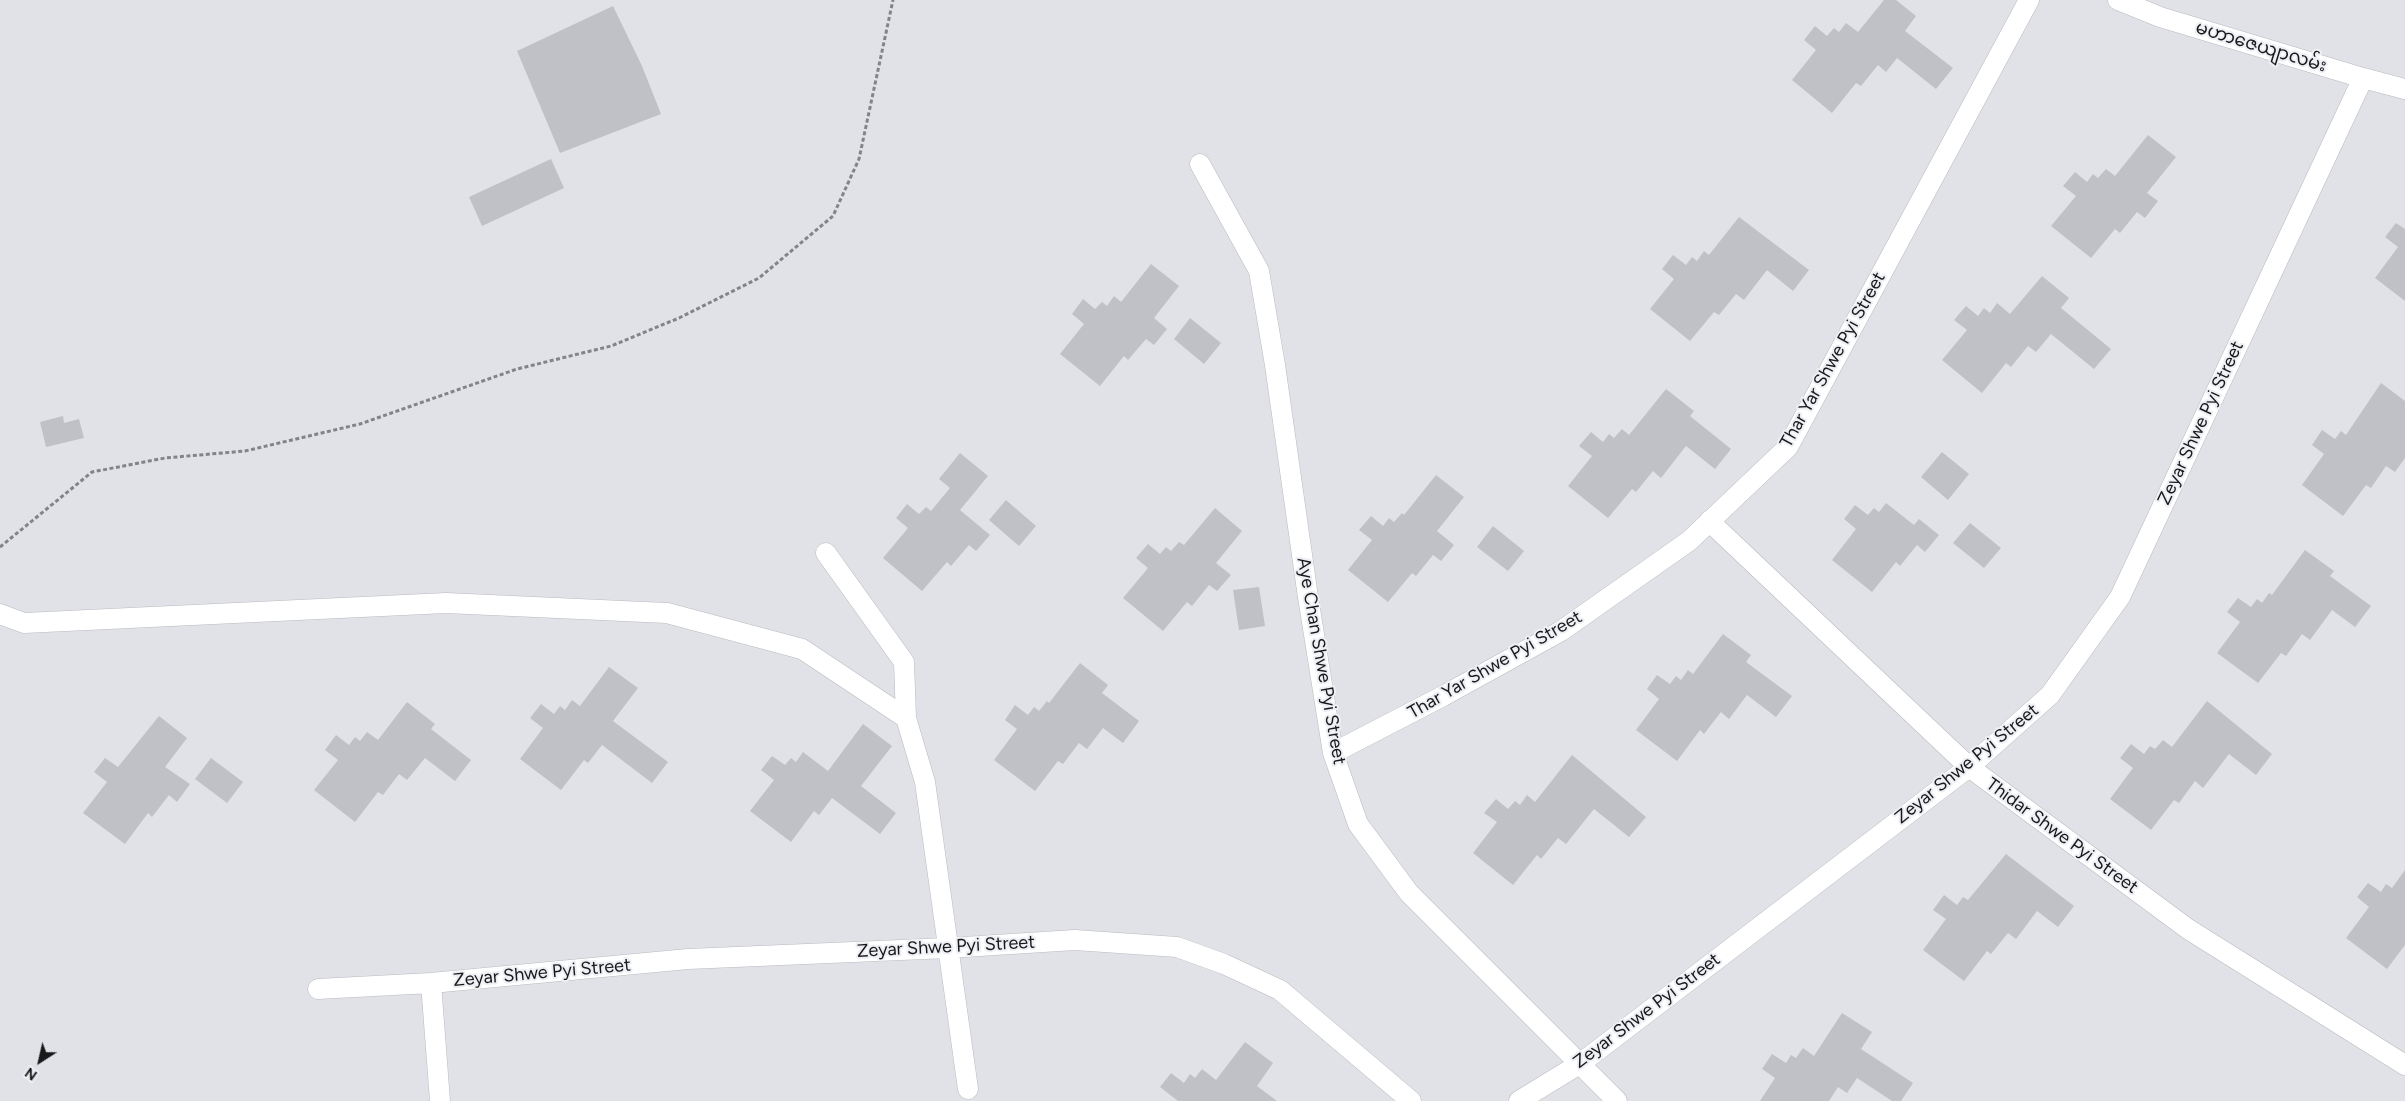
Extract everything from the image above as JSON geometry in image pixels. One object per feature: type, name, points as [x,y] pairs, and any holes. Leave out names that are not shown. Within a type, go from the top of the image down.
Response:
[{"type":"street","name":"Thar Yar Shwe Pyi Street","points":[[1333,753],[1443,696],[1561,631],[1689,541],[1788,447],[2029,0]]},
{"type":"street","name":"မဟာဇေယျာလမ်း","points":[[2118,0],[2160,17],[2405,89]]},
{"type":"street","name":"Zeyar Shwe Pyi Street","points":[[1519,1101],[1581,1063],[1969,767],[2050,695],[2120,597],[2363,78]]},
{"type":"street","name":"Aye Chan Shwe Pyi Street","points":[[1200,164],[1259,271],[1275,365],[1308,597],[1333,753],[1358,824],[1410,893],[1617,1101]]},
{"type":"street","name":"Thidar Shwe Pyi Street","points":[[1710,522],[1969,767],[2188,929],[2405,1065]]},
{"type":"street","points":[[826,553],[904,662],[906,718],[924,782],[968,1089]]},
{"type":"street","points":[[0,614],[24,623],[446,603],[667,613],[802,649],[906,718]]},
{"type":"street","name":"Zeyar Shwe Pyi Street","points":[[318,989],[431,983],[688,959],[948,948],[1076,940],[1178,947],[1224,964],[1280,990],[1411,1101]]},
{"type":"street","points":[[431,983],[440,1101]]},
{"type":"path","points":[[0,547],[92,472],[164,458],[246,450],[360,424],[517,369],[611,346],[680,318],[759,278],[833,216],[859,158],[893,0]]},
{"type":"building","points":[[1884,0],[1896,0],[1916,16],[1905,31],[1953,68],[1936,89],[1897,58],[1886,72],[1878,65],[1861,86],[1856,83],[1832,113],[1792,80],[1816,50],[1804,40],[1815,26],[1827,36],[1834,28],[1839,32],[1846,23],[1858,32]]},
{"type":"building","points":[[613,6],[642,66],[661,114],[560,153],[517,51]]},
{"type":"building","points":[[2148,135],[2176,157],[2147,193],[2158,201],[2145,218],[2137,212],[2120,233],[2115,229],[2091,258],[2051,226],[2076,196],[2063,186],[2075,172],[2087,182],[2093,174],[2098,178],[2106,169],[2115,176]]},
{"type":"building","points":[[551,159],[564,188],[482,226],[469,197]]},
{"type":"building","points":[[1739,217],[1809,270],[1793,291],[1767,270],[1744,300],[1736,294],[1719,315],[1714,312],[1690,341],[1650,309],[1674,279],[1662,269],[1673,255],[1686,265],[1692,257],[1697,261],[1704,251],[1709,255]]},
{"type":"building","points":[[2396,223],[2405,229],[2405,301],[2375,278],[2398,247],[2385,237]]},
{"type":"building","points":[[1151,264],[1179,286],[1154,318],[1167,329],[1154,345],[1146,339],[1128,360],[1124,356],[1100,386],[1060,354],[1084,324],[1072,314],[1083,299],[1095,309],[1102,302],[1107,306],[1114,296],[1121,302]]},
{"type":"building","points":[[2042,276],[2069,298],[2061,308],[2111,349],[2094,369],[2051,334],[2036,352],[2028,346],[2011,367],[2006,363],[1982,393],[1942,360],[1967,330],[1954,320],[1966,306],[1978,316],[1984,308],[1990,313],[1997,303],[2010,314]]},
{"type":"building","points":[[1190,318],[1221,343],[1204,364],[1174,339]]},
{"type":"building","points":[[2381,383],[2405,401],[2405,458],[2395,472],[2386,466],[2371,488],[2366,485],[2343,516],[2302,485],[2324,454],[2312,445],[2322,430],[2335,439],[2341,431],[2346,435]]},
{"type":"building","points":[[1666,389],[1694,411],[1690,416],[1731,449],[1715,469],[1686,446],[1661,478],[1653,471],[1636,492],[1632,489],[1608,518],[1568,486],[1592,456],[1579,446],[1591,432],[1603,442],[1609,434],[1614,438],[1622,429],[1629,435]]},
{"type":"building","points":[[63,416],[64,423],[79,419],[84,438],[46,447],[40,422]]},
{"type":"building","points":[[1942,452],[1969,474],[1948,500],[1921,477]]},
{"type":"building","points":[[960,453],[988,476],[960,510],[990,535],[976,551],[969,545],[951,566],[947,562],[922,591],[883,558],[908,528],[896,518],[907,504],[919,514],[926,507],[931,511],[950,488],[939,479]]},
{"type":"building","points":[[1436,475],[1464,497],[1437,531],[1454,545],[1441,561],[1433,555],[1416,576],[1412,573],[1388,602],[1348,570],[1372,540],[1359,530],[1371,516],[1383,526],[1389,518],[1394,522],[1402,513],[1404,515]]},
{"type":"building","points":[[1006,500],[1036,526],[1019,546],[989,520]]},
{"type":"building","points":[[1886,503],[1914,525],[1919,519],[1939,535],[1925,552],[1917,545],[1900,566],[1896,562],[1872,592],[1832,560],[1856,529],[1844,519],[1855,505],[1868,515],[1874,508],[1879,512]]},
{"type":"building","points":[[1215,508],[1242,531],[1216,563],[1231,575],[1217,591],[1209,585],[1192,606],[1187,602],[1163,631],[1123,598],[1148,568],[1136,558],[1148,544],[1160,554],[1166,547],[1171,551],[1179,542],[1184,545]]},
{"type":"building","points":[[1970,523],[2001,548],[1984,568],[1953,543]]},
{"type":"building","points":[[1493,526],[1524,551],[1508,571],[1477,547]]},
{"type":"building","points":[[2305,550],[2334,571],[2330,576],[2371,606],[2355,627],[2332,610],[2310,640],[2302,634],[2286,656],[2281,653],[2258,683],[2217,653],[2240,622],[2227,612],[2238,598],[2251,607],[2257,599],[2262,603],[2269,593],[2272,595]]},
{"type":"building","points":[[1259,587],[1265,626],[1239,630],[1233,590]]},
{"type":"building","points":[[1723,634],[1751,655],[1746,662],[1792,696],[1776,717],[1747,695],[1729,719],[1721,712],[1704,734],[1700,730],[1677,761],[1636,730],[1659,699],[1647,689],[1657,675],[1670,684],[1676,676],[1681,680],[1688,670],[1693,674]]},
{"type":"building","points":[[1080,663],[1108,685],[1102,693],[1139,721],[1123,743],[1103,728],[1087,749],[1079,743],[1063,764],[1058,761],[1035,791],[994,760],[1017,729],[1005,720],[1015,705],[1028,715],[1034,707],[1039,711],[1047,701],[1049,703]]},
{"type":"building","points":[[609,667],[638,688],[613,721],[668,762],[652,783],[602,745],[588,763],[584,760],[561,790],[520,759],[543,728],[530,718],[541,704],[554,714],[560,706],[565,710],[572,700],[580,706]]},
{"type":"building","points":[[2207,701],[2272,754],[2256,775],[2229,754],[2203,788],[2195,781],[2179,803],[2174,800],[2151,830],[2110,799],[2133,768],[2120,758],[2131,744],[2144,754],[2150,746],[2155,749],[2163,740],[2172,747]]},
{"type":"building","points":[[407,702],[435,724],[431,729],[471,760],[455,781],[425,758],[407,780],[399,774],[383,795],[378,792],[355,822],[314,790],[338,760],[325,750],[336,735],[349,745],[355,737],[360,741],[367,732],[378,740]]},
{"type":"building","points":[[159,716],[187,738],[165,767],[190,784],[177,802],[169,795],[152,817],[148,813],[125,844],[83,813],[107,782],[94,772],[105,758],[118,767]]},
{"type":"building","points":[[863,724],[892,746],[861,786],[896,813],[880,834],[832,798],[819,815],[814,811],[791,842],[750,811],[774,780],[761,770],[772,756],[785,765],[791,758],[796,762],[803,752],[828,771]]},
{"type":"building","points":[[1572,755],[1646,817],[1629,837],[1594,809],[1566,844],[1558,838],[1541,859],[1537,855],[1513,885],[1473,853],[1497,822],[1484,813],[1496,799],[1508,809],[1515,801],[1520,805],[1527,795],[1535,802]]},
{"type":"building","points":[[211,758],[243,782],[227,803],[195,779]]},
{"type":"building","points":[[2006,854],[2074,906],[2058,927],[2037,911],[2016,939],[2008,933],[1991,954],[1987,951],[1964,981],[1923,950],[1946,919],[1933,910],[1944,895],[1957,905],[1963,897],[1968,900]]},
{"type":"building","points":[[2405,870],[2405,945],[2387,969],[2346,938],[2369,907],[2357,897],[2368,883],[2381,892],[2386,884],[2392,888]]},
{"type":"building","points":[[1842,1013],[1872,1032],[1861,1049],[1913,1083],[1901,1101],[1892,1101],[1857,1078],[1847,1093],[1838,1087],[1829,1101],[1760,1101],[1775,1078],[1762,1069],[1772,1054],[1786,1063],[1791,1055],[1796,1058],[1803,1048],[1814,1056]]},
{"type":"building","points":[[1245,1042],[1273,1063],[1257,1086],[1277,1101],[1178,1101],[1160,1087],[1171,1073],[1184,1083],[1190,1074],[1195,1078],[1202,1069],[1216,1080]]}]
